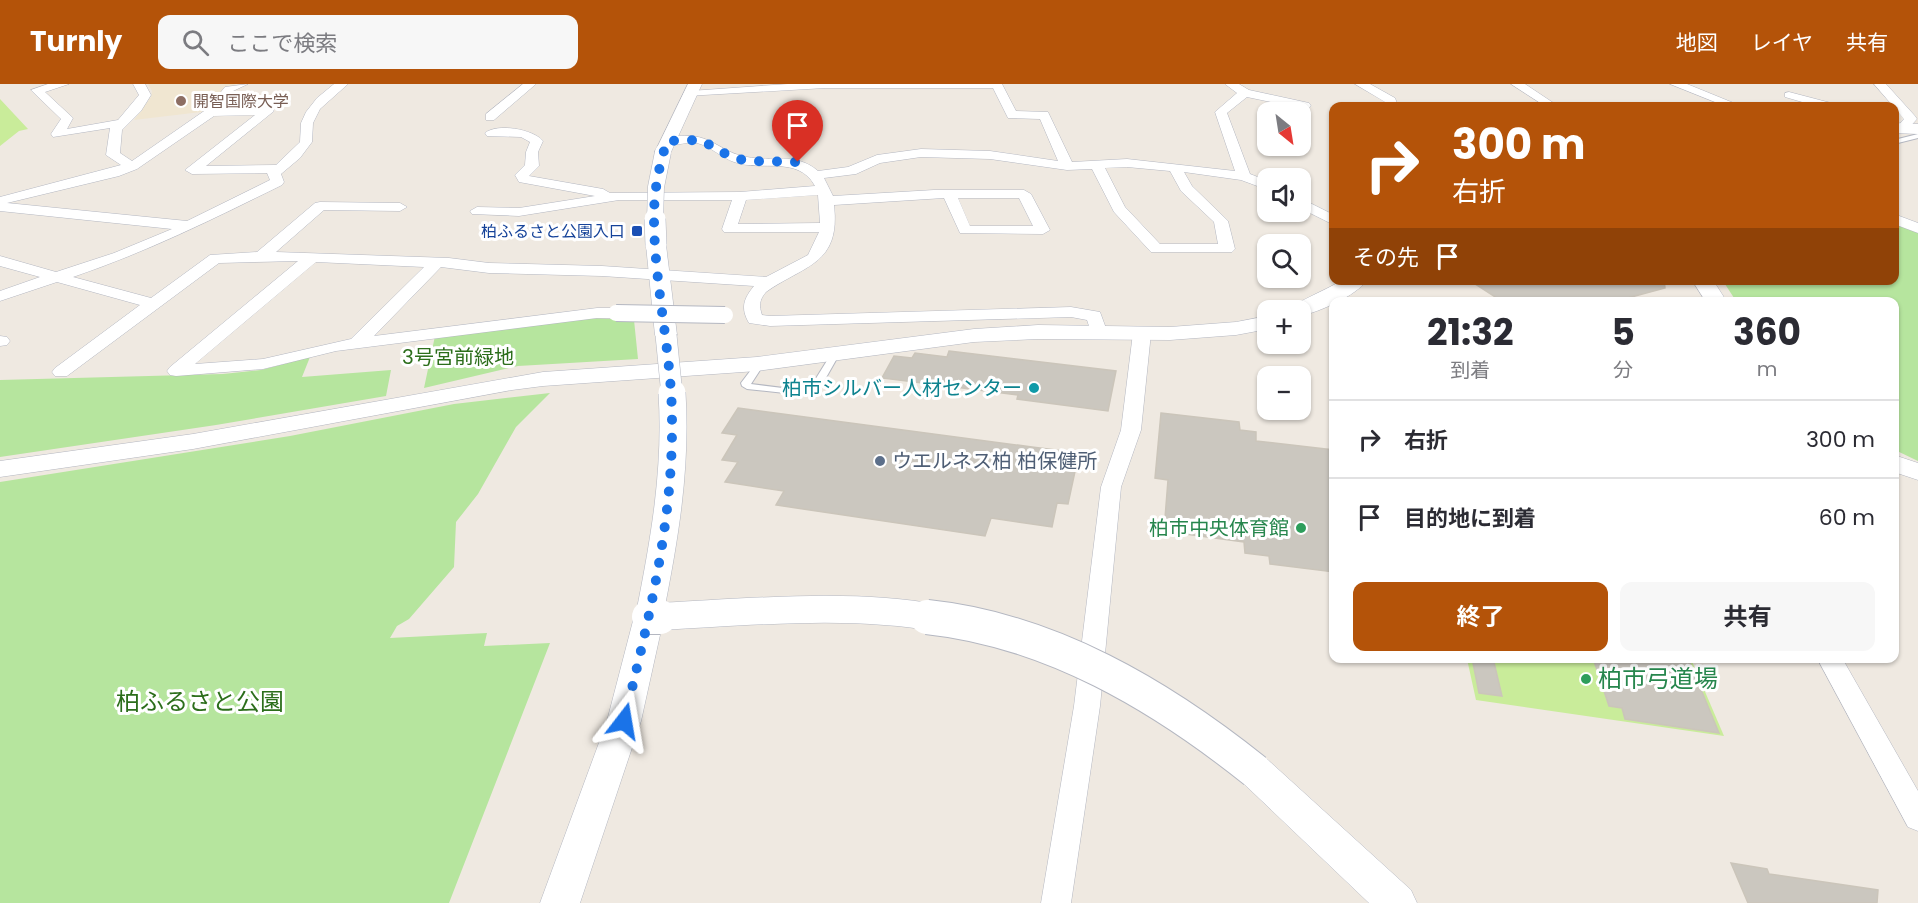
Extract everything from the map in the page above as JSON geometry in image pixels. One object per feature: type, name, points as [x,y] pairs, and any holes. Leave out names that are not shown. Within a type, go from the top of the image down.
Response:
[{"type":"street","points":[[63,84],[37,90],[67,118],[57,134],[120,123]]},
{"type":"street","points":[[132,166],[113,155],[116,129],[146,95],[139,84]]},
{"type":"street","points":[[0,201],[114,173],[132,166],[211,112],[229,89],[242,84]]},
{"type":"street","points":[[0,296],[118,256],[191,226],[278,182],[274,173],[291,160],[307,141],[307,122],[311,114],[334,88],[342,84]]},
{"type":"street","points":[[490,117],[531,84]]},
{"type":"street","points":[[560,903],[624,721],[657,577],[672,464],[672,386],[658,274],[654,218],[656,188],[665,146],[692,89],[825,85],[997,84],[1012,115],[1044,115],[1066,166]]},
{"type":"street","points":[[1232,84],[1245,93],[1287,102]]},
{"type":"street","points":[[1361,84],[1391,102]]},
{"type":"street","points":[[1517,84],[1546,102]]},
{"type":"street","points":[[1676,84],[1724,102]]},
{"type":"street","points":[[1878,85],[1895,102]]},
{"type":"street","points":[[1244,176],[1221,112],[1245,93]]},
{"type":"street","points":[[1789,95],[1813,102]]},
{"type":"street","points":[[1899,106],[1911,118],[1901,128]]},
{"type":"street","points":[[211,112],[268,111],[192,170],[279,169]]},
{"type":"street","points":[[490,133],[511,132],[533,136],[537,141],[532,152],[532,166],[522,175],[525,179],[619,196]]},
{"type":"street","points":[[665,146],[701,140],[731,157],[747,161],[798,162],[823,189],[826,227],[820,249],[813,258],[768,282],[751,300],[750,310],[755,320]]},
{"type":"street","points":[[823,189],[851,171],[877,159],[921,153],[990,155],[1066,166],[1127,163],[1244,176],[1257,181]]},
{"type":"street","points":[[1097,166],[1119,209],[1156,249],[1227,249],[1221,221],[1186,188],[1174,167]]},
{"type":"street","points":[[477,211],[519,212],[619,196],[740,196],[823,189],[949,194],[1024,194],[1043,231],[965,230],[949,194]]},
{"type":"street","points":[[740,196],[729,229],[826,227]]},
{"type":"street","points":[[261,257],[320,206],[400,207]]},
{"type":"street","points":[[0,207],[191,226]]},
{"type":"street","points":[[1311,208],[1329,218]]},
{"type":"street","points":[[1899,220],[1918,229]]},
{"type":"street","points":[[61,372],[215,258],[311,258],[437,263],[489,268],[658,274],[768,282]]},
{"type":"street","points":[[311,258],[176,371],[263,364],[336,346],[616,313],[725,315],[771,321],[1085,312],[1094,316],[1098,331]]},
{"type":"street","points":[[0,261],[154,304]]},
{"type":"street","points":[[356,344],[437,263]]},
{"type":"street","points":[[1330,297],[1349,285]]},
{"type":"street","points":[[1311,305],[1329,297]]},
{"type":"street","points":[[0,469],[177,445],[512,383],[587,375],[760,364],[963,336],[1098,331],[1142,333],[1225,329],[1257,324]]},
{"type":"street","points":[[1056,903],[1087,706],[1111,487],[1131,429],[1142,333]]},
{"type":"street","points":[[1899,465],[1918,472]]},
{"type":"street","points":[[649,616],[839,611],[886,613],[942,619],[1014,634],[1059,651],[1141,691],[1213,736],[1255,771],[1397,903]]},
{"type":"street","points":[[1832,663],[1918,818]]},
{"type":"lane","points":[[1899,141],[1918,136]]},
{"type":"lane","points":[[760,364],[746,383],[747,386],[802,395],[814,390],[836,353]]},
{"type":"shaded area","name":"開智国際大学","points":[[148,84],[236,84],[227,88],[201,112],[134,120],[151,97],[152,91]]},
{"type":"green space","points":[[0,99],[28,129],[19,131],[0,146]]},
{"type":"green space","points":[[1899,224],[1918,232],[1918,461],[1899,452],[1899,297],[1733,297],[1726,285],[1899,285]]},
{"type":"green space","name":"3号宮前緑地","points":[[590,318],[634,320],[638,359],[518,366],[424,388],[435,336]]},
{"type":"green space","points":[[310,357],[302,377],[391,370],[386,396],[216,425],[0,457],[0,380],[223,374],[261,370]]},
{"type":"green space","name":"柏ふるさと公園","points":[[550,393],[516,427],[478,494],[456,522],[454,567],[409,619],[397,626],[390,638],[487,633],[484,646],[550,643],[449,903],[0,903],[0,482],[290,436],[454,404]]},
{"type":"green space","name":"柏市弓道場","points":[[1468,663],[1693,663],[1724,736],[1476,700]]},
{"type":"building","points":[[1477,285],[1665,285],[1665,288],[1632,297],[1495,297]]},
{"type":"building","name":"柏市シルバー人材センター","points":[[949,351],[1116,371],[1108,411],[1017,399],[1018,395],[882,378],[894,356],[912,358],[915,353],[947,357]]},
{"type":"building","points":[[738,408],[1079,453],[1068,504],[1057,503],[1052,527],[991,518],[985,536],[776,505],[784,491],[725,482],[738,462],[722,460],[737,435],[722,433]]},
{"type":"building","name":"柏市中央体育館","points":[[1161,413],[1239,422],[1240,430],[1256,432],[1256,441],[1329,449],[1329,571],[1270,564],[1269,556],[1245,553],[1244,542],[1164,531],[1168,480],[1155,478]]},
{"type":"building","points":[[1473,663],[1494,663],[1502,696],[1479,693]]},
{"type":"building","points":[[1595,663],[1690,663],[1719,733],[1625,719],[1622,708],[1609,706]]},
{"type":"building","points":[[1731,863],[1767,869],[1769,874],[1878,890],[1877,903],[1748,903]]},
{"type":"place","name":"開智国際大学","points":[[181,101]]},
{"type":"place","name":"柏ふるさと公園入口","points":[[637,231]]},
{"type":"place","name":"柏市シルバー人材センター","points":[[1034,388]]},
{"type":"place","name":"ウエルネス柏 柏保健所","points":[[880,461]]},
{"type":"place","name":"柏市中央体育館","points":[[1301,528]]},
{"type":"place","name":"柏市弓道場","points":[[1586,679]]},
{"type":"route","points":[[624,721],[657,577],[672,464],[672,386],[658,274],[654,218],[658,168],[667,141],[701,140],[731,157],[747,161],[798,162]]}]
